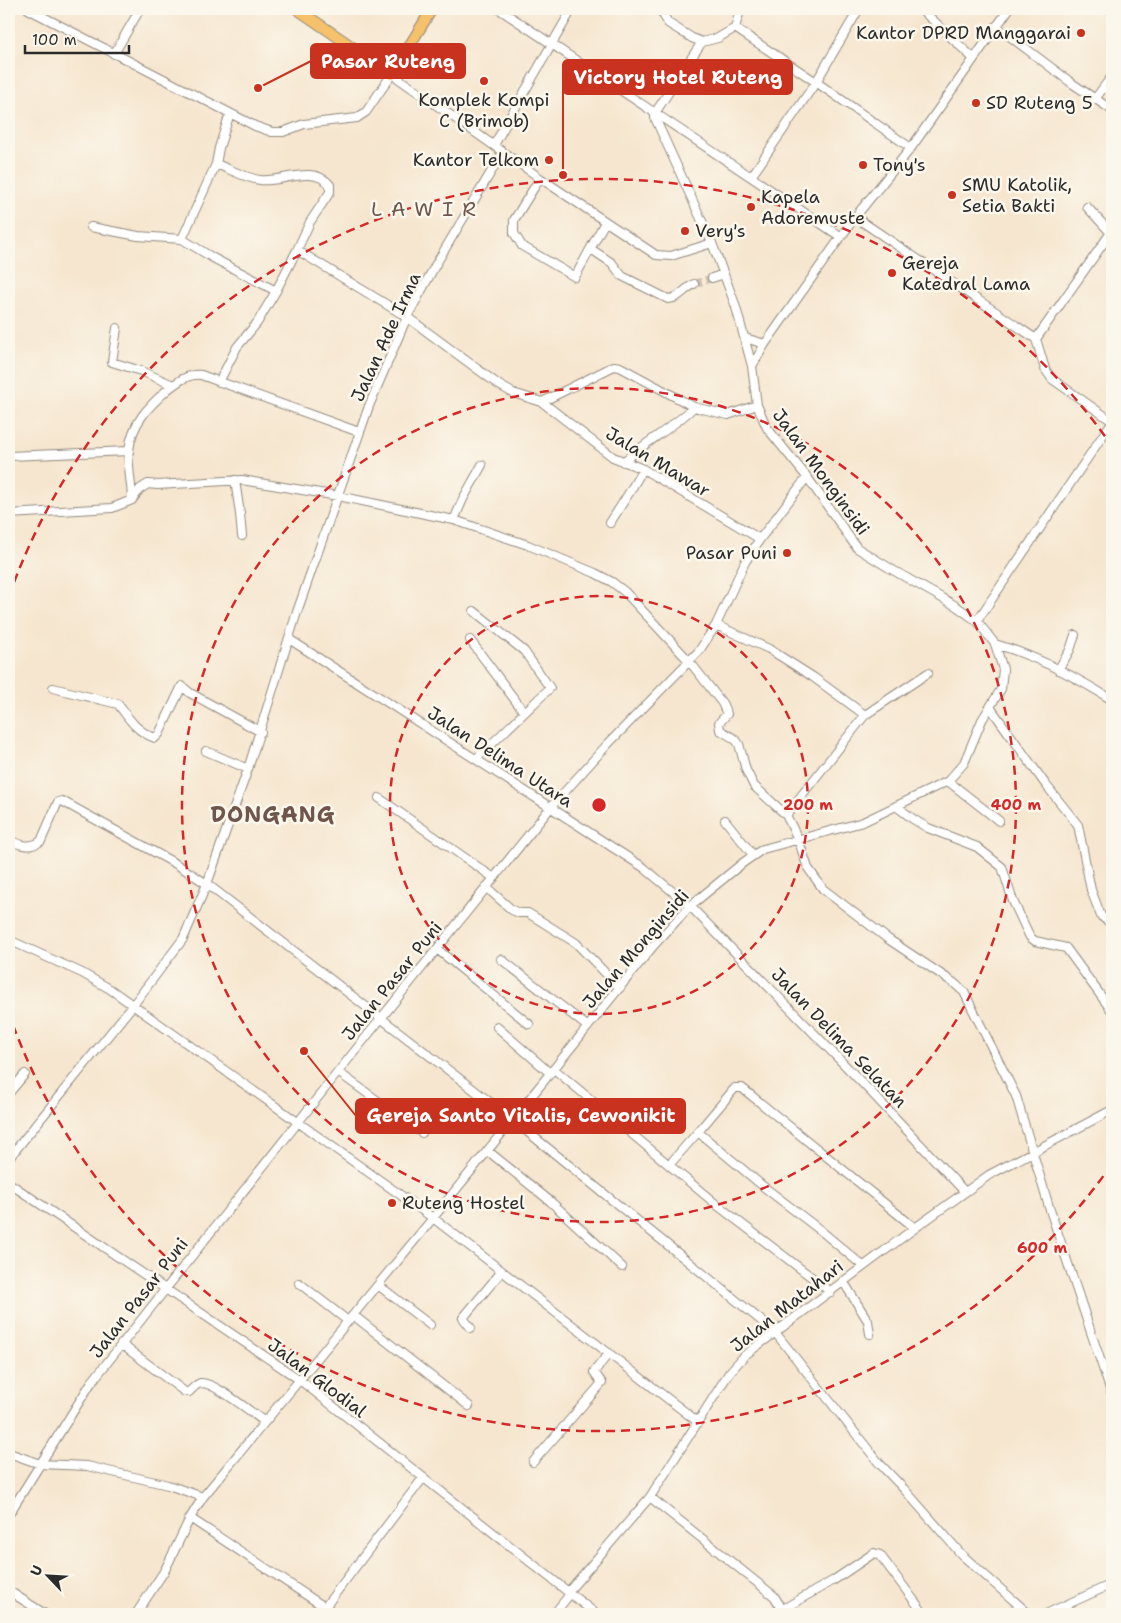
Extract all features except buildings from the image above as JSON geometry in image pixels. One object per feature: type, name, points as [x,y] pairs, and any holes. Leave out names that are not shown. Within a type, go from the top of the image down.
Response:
[{"type":"main road","points":[[297,9],[392,74],[432,9]]},
{"type":"street","points":[[28,9],[255,126],[272,132],[283,132],[304,124],[357,118],[366,112],[392,74],[540,178],[652,253],[661,257],[671,256],[712,243]]},
{"type":"street","points":[[114,54],[140,9]]},
{"type":"street","points":[[498,9],[841,237]]},
{"type":"street","points":[[494,145],[572,9]]},
{"type":"street","points":[[660,9],[668,23],[702,42],[718,38],[735,28],[739,9]]},
{"type":"street","points":[[751,177],[816,82],[859,9]]},
{"type":"street","points":[[921,9],[973,58]]},
{"type":"street","points":[[752,366],[764,344],[855,217],[910,148],[1009,9]]},
{"type":"street","points":[[996,26],[1073,84],[1112,110]]},
{"type":"street","points":[[735,28],[910,148]]},
{"type":"street","points":[[655,113],[702,42]]},
{"type":"street","points":[[1095,99],[1112,76]]},
{"type":"street","points":[[182,239],[216,164],[230,113]]},
{"type":"street","name":"Jalan Monginsidi","points":[[136,1614],[165,1570],[190,1518],[204,1497],[654,945],[690,906],[753,855],[771,846],[829,833],[863,822],[948,781],[964,763],[982,720],[1001,689],[1003,669],[995,644],[977,621],[956,606],[857,548],[807,477],[766,428],[757,405],[752,366],[735,304],[712,243],[656,124],[655,113]]},
{"type":"street","name":"Jalan Ade Irma","points":[[9,1158],[180,945],[207,884],[261,732],[289,640],[359,432],[407,317],[436,264],[503,152]]},
{"type":"street","points":[[216,164],[257,180],[268,181],[303,175],[321,178],[329,183],[330,192],[310,222],[276,292],[257,323],[234,350],[219,382]]},
{"type":"street","points":[[540,178],[513,222],[514,233],[520,245],[575,277],[606,222]]},
{"type":"street","points":[[1036,338],[1112,232],[1087,207]]},
{"type":"street","points":[[855,217],[1036,338],[1045,369],[1052,379],[1112,421],[977,621]]},
{"type":"street","points":[[91,227],[138,236],[182,239],[276,292]]},
{"type":"street","points":[[1103,245],[1112,247]]},
{"type":"street","points":[[591,249],[612,263],[622,276],[668,298],[676,298],[687,287],[694,284]]},
{"type":"street","name":"Jalan Mawar","points":[[297,250],[407,317],[499,385],[542,402],[612,457],[643,469],[760,539]]},
{"type":"street","points":[[712,278],[724,274]]},
{"type":"street","points":[[117,328],[113,363],[141,371],[173,385]]},
{"type":"street","points":[[745,338],[764,344]]},
{"type":"street","points":[[542,402],[614,366],[620,367],[694,407],[728,415],[757,405]]},
{"type":"street","points":[[132,500],[129,451],[139,420],[147,409],[173,385],[197,374],[359,432]]},
{"type":"street","points":[[623,462],[641,446],[676,424],[694,407]]},
{"type":"street","points":[[9,456],[129,451]]},
{"type":"street","points":[[454,520],[462,499],[482,465]]},
{"type":"street","points":[[610,523],[643,469]]},
{"type":"street","name":"Jalan Pasar Puni","points":[[9,1514],[91,1383],[164,1289],[551,808],[649,701],[690,662],[716,625],[745,562],[807,477]]},
{"type":"street","points":[[235,480],[242,536]]},
{"type":"street","points":[[9,514],[112,508],[132,500],[140,489],[148,484],[235,480],[338,496],[454,520],[528,545],[595,573],[625,592],[690,662],[727,711],[726,716],[718,723],[718,727],[739,744],[746,770],[754,786],[786,815],[798,839],[808,868],[823,889],[888,939],[954,983],[964,992],[1016,1096],[1049,1207],[1112,1395]]},
{"type":"street","points":[[474,611],[524,651],[550,687],[476,759]]},
{"type":"street","points":[[716,625],[769,650],[813,677],[865,715]]},
{"type":"street","points":[[1058,670],[1070,650],[1075,635]]},
{"type":"street","name":"Jalan Delima Utara","points":[[289,640],[643,867],[690,906]]},
{"type":"street","points":[[470,640],[524,712]]},
{"type":"street","points":[[995,644],[1016,650],[1058,670],[1112,700]]},
{"type":"street","points":[[786,815],[865,715],[928,673]]},
{"type":"street","points":[[54,688],[118,704],[126,718],[143,732],[155,738],[159,734],[182,686],[190,693],[261,732]]},
{"type":"street","points":[[990,707],[1046,785],[1074,818],[1079,830],[1091,890],[1102,916],[1106,920],[1112,917]]},
{"type":"street","points":[[206,752],[248,769]]},
{"type":"street","points":[[948,781],[999,821]]},
{"type":"street","points":[[379,798],[494,878]]},
{"type":"street","points":[[9,840],[21,845],[35,845],[44,836],[58,802],[62,801],[176,864],[207,884],[513,1120],[774,1331],[879,1463],[962,1555],[1029,1614]]},
{"type":"street","points":[[896,806],[928,828],[977,847],[1002,867],[1013,901],[1030,938],[1035,941],[1066,948],[1112,1011]]},
{"type":"street","points":[[725,820],[753,855]]},
{"type":"street","points":[[486,887],[512,910],[519,913],[528,912],[576,943],[620,988]]},
{"type":"street","name":"Jalan Delima Selatan","points":[[690,906],[870,1091],[965,1192]]},
{"type":"street","points":[[9,940],[82,973],[133,1005],[433,1218],[698,1422]]},
{"type":"street","points":[[437,949],[529,1024]]},
{"type":"street","points":[[501,959],[588,1027]]},
{"type":"street","points":[[498,1027],[830,1292]]},
{"type":"street","points":[[338,1072],[422,1133]]},
{"type":"street","points":[[9,1093],[25,1074]]},
{"type":"street","points":[[669,1165],[735,1088],[742,1088],[915,1228]]},
{"type":"street","name":"Jalan Matahari","points":[[554,1614],[569,1593],[650,1496],[738,1361],[774,1331],[989,1175],[1112,1110]]},
{"type":"street","points":[[698,1132],[764,1188],[820,1230],[863,1266]]},
{"type":"street","points":[[488,1151],[550,1201],[622,1267]]},
{"type":"street","name":"Jalan Glodial","points":[[9,1183],[300,1380],[596,1614]]},
{"type":"street","points":[[471,1328],[463,1318],[502,1271]]},
{"type":"street","points":[[843,1282],[868,1321],[870,1334]]},
{"type":"street","points":[[299,1283],[351,1318],[469,1406]]},
{"type":"street","points":[[378,1285],[430,1325]]},
{"type":"street","points":[[121,1344],[185,1392],[189,1392],[198,1384],[205,1384],[230,1397],[265,1422]]},
{"type":"street","points":[[532,1462],[602,1383],[594,1372],[609,1353]]},
{"type":"street","points":[[9,1453],[40,1464],[87,1466],[204,1497]]},
{"type":"street","points":[[324,1607],[423,1478]]},
{"type":"street","points":[[650,1496],[774,1596],[784,1612],[874,1552],[880,1555],[924,1614]]},
{"type":"street","points":[[190,1518],[335,1614]]},
{"type":"street","points":[[1046,1614],[1112,1584]]},
{"type":"street","points":[[9,1591],[46,1614]]},
{"type":"tunnel","points":[[694,284],[712,278]]},
{"type":"place","name":"Kantor DPRD Manggarai","points":[[1081,33]]},
{"type":"place","name":"Komplek Kompi C (Brimob)","points":[[484,81]]},
{"type":"place","name":"Pasar Ruteng","points":[[258,88]]},
{"type":"place","name":"SD Ruteng 5","points":[[976,103]]},
{"type":"place","name":"Kantor Telkom","points":[[549,160]]},
{"type":"place","name":"Tony's","points":[[863,165]]},
{"type":"place","name":"Victory Hotel Ruteng","points":[[563,175]]},
{"type":"place","name":"SMU Katolik, Setia Bakti","points":[[952,195]]},
{"type":"place","name":"Kapela Adoremuste","points":[[751,207]]},
{"type":"place","name":"Very's","points":[[685,231]]},
{"type":"place","name":"Gereja Katedral Lama","points":[[892,273]]},
{"type":"place","name":"Pasar Puni","points":[[787,553]]},
{"type":"place","name":"Gereja Santo Vitalis, Cewonikit","points":[[304,1051]]},
{"type":"place","name":"Ruteng Hostel","points":[[392,1203]]},
{"type":"district","name":"L A W I R","points":[[424,209]]},
{"type":"district","name":"DONGANG","points":[[273,814]]}]
